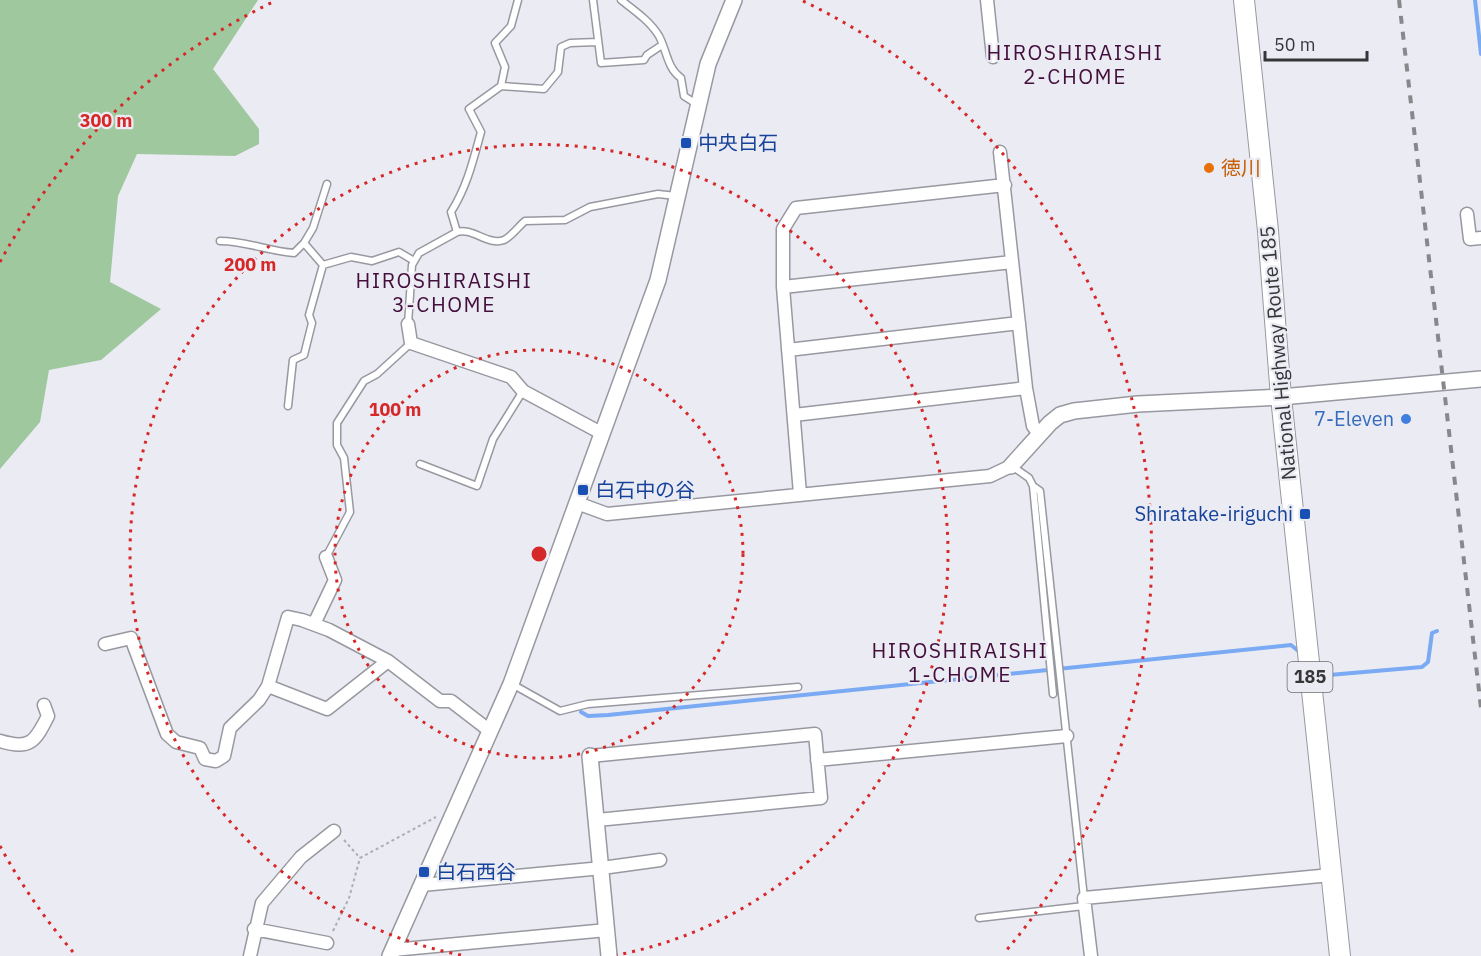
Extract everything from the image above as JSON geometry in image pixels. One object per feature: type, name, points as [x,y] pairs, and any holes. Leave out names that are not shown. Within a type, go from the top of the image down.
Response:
[{"type":"highway","name":"National Highway Route 185","points":[[1244,0],[1268,231],[1281,397],[1340,956]]},
{"type":"street","points":[[608,930],[392,953],[511,684],[603,434],[658,280],[708,64],[734,0]]},
{"type":"street","points":[[987,0],[993,57]]},
{"type":"street","points":[[1000,152],[1026,388],[1033,426],[1040,434]]},
{"type":"street","points":[[800,494],[783,287],[783,229],[796,208],[1005,184]]},
{"type":"street","points":[[1467,214],[1470,239],[1481,238]]},
{"type":"street","points":[[783,287],[1012,262]]},
{"type":"street","points":[[789,350],[1019,323]]},
{"type":"street","points":[[408,324],[411,343],[511,377],[524,392],[603,434]]},
{"type":"street","points":[[577,503],[607,514],[990,476],[1011,466],[1060,415],[1074,411],[1138,404],[1281,397],[1481,379]]},
{"type":"street","points":[[794,415],[1026,388]]},
{"type":"street","points":[[314,624],[335,580],[326,558]]},
{"type":"street","points":[[105,644],[131,638],[167,734],[176,742],[200,748],[205,759],[216,761],[224,756],[230,728],[259,700],[268,686],[288,617],[314,624],[388,662],[440,701],[451,701],[490,730]]},
{"type":"street","points":[[268,686],[327,709],[388,662]]},
{"type":"street","points":[[0,741],[15,746],[30,743],[38,736],[48,716],[44,705]]},
{"type":"street","points":[[597,820],[821,798],[814,734],[590,756],[609,956]]},
{"type":"street","points":[[817,760],[1067,736]]},
{"type":"street","points":[[250,956],[262,903],[300,857],[334,831]]},
{"type":"street","points":[[422,885],[602,868],[660,860]]},
{"type":"street","points":[[1090,956],[1084,902],[1331,875]]},
{"type":"street","points":[[255,929],[327,943]]},
{"type":"lane","points":[[501,86],[505,67],[495,43],[511,26],[518,0]]},
{"type":"lane","points":[[593,0],[601,63],[644,60],[647,55],[662,45]]},
{"type":"lane","points":[[621,0],[645,19],[662,45],[673,72],[681,78],[684,96],[699,105]]},
{"type":"lane","points":[[457,232],[451,212],[466,185],[481,132],[469,109],[501,86],[544,89],[558,72],[561,47],[570,43],[597,42]]},
{"type":"lane","points":[[220,241],[243,241],[278,252],[294,253],[304,243],[313,228],[327,184]]},
{"type":"lane","points":[[408,324],[411,265],[419,253],[457,232],[463,231],[495,241],[504,240],[525,221],[565,220],[590,207],[658,194],[677,196]]},
{"type":"lane","points":[[304,243],[323,265]]},
{"type":"lane","points":[[323,265],[351,257],[372,261],[399,252],[414,261]]},
{"type":"lane","points":[[288,406],[293,360],[304,355],[312,323],[309,315],[323,265]]},
{"type":"lane","points":[[326,558],[350,512],[344,458],[337,445],[337,423],[364,381],[377,374],[411,343]]},
{"type":"lane","points":[[420,464],[477,486],[493,439],[524,392]]},
{"type":"lane","points":[[1011,466],[1029,478],[1033,486],[1053,694]]},
{"type":"lane","points":[[979,918],[1084,902],[1040,491],[1033,486]]},
{"type":"lane","points":[[511,684],[560,711],[588,704],[798,687]]},
{"type":"path","points":[[327,943],[350,898],[360,858],[457,806]]},
{"type":"path","points":[[334,831],[360,858]]},
{"type":"green space","points":[[0,0],[258,0],[213,69],[259,129],[259,144],[235,156],[137,154],[118,196],[110,282],[161,309],[101,360],[49,370],[40,422],[0,469]]},
{"type":"waterway","points":[[1475,0],[1481,54]]},
{"type":"waterway","points":[[1317,666],[1329,675],[1422,667],[1428,662],[1432,633],[1437,631]]},
{"type":"waterway","points":[[581,712],[588,716],[608,715],[1291,645],[1302,654]]},
{"type":"railway","points":[[1399,0],[1481,708]]},
{"type":"place","name":"中央白石","points":[[686,143]]},
{"type":"place","name":"徳川","points":[[1209,168]]},
{"type":"place","name":"7-Eleven","points":[[1406,419]]},
{"type":"place","name":"白石中の谷","points":[[583,490]]},
{"type":"place","name":"Shiratake-iriguchi","points":[[1305,514]]},
{"type":"place","name":"白石西谷","points":[[424,872]]},
{"type":"district","name":"HIROSHIRAISHI 2-CHOME","points":[[1075,65]]},
{"type":"district","name":"HIROSHIRAISHI 3-CHOME","points":[[444,293]]},
{"type":"district","name":"HIROSHIRAISHI 1-CHOME","points":[[960,663]]}]
